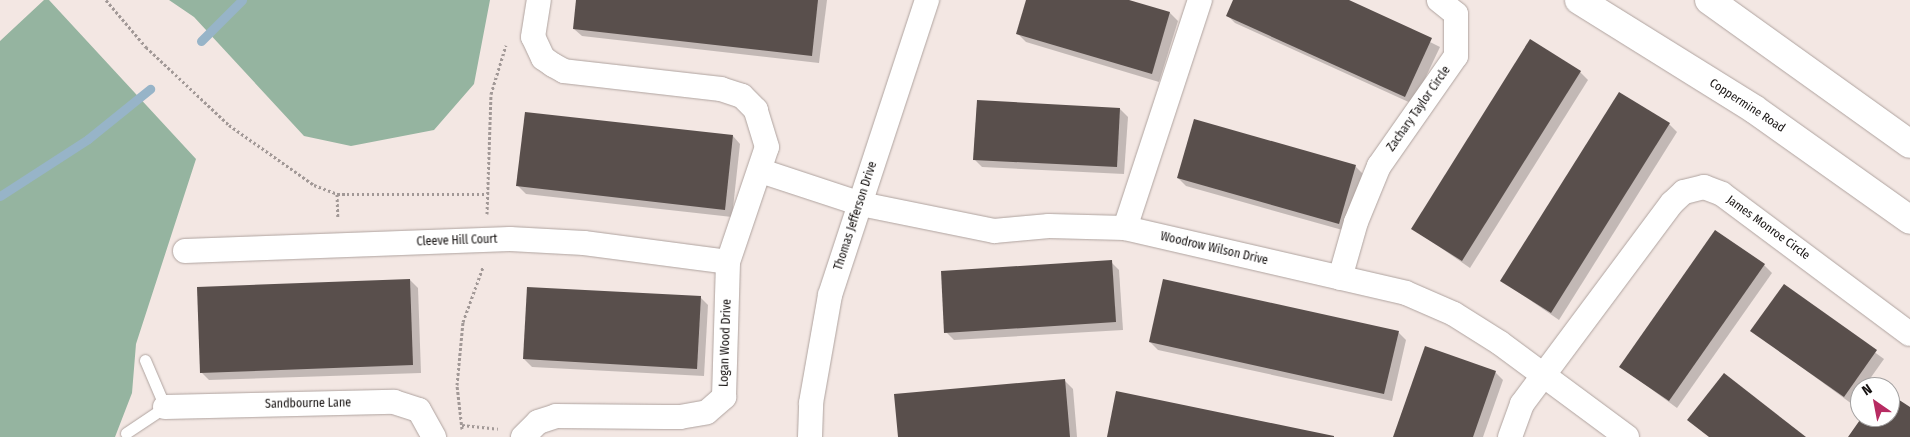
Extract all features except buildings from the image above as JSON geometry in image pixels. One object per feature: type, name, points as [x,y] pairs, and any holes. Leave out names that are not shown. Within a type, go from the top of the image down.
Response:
[{"type":"street","name":"Logan Wood Drive","points":[[512,434],[556,416],[680,417],[708,412],[724,397],[726,384],[728,262],[761,171],[767,147],[764,126],[742,96],[721,89],[564,71],[543,58],[534,37],[539,0]]},
{"type":"street","name":"Thomas Jefferson Drive","points":[[810,437],[811,403],[830,296],[927,0]]},
{"type":"street","points":[[1125,228],[1200,0]]},
{"type":"street","name":"Zachary Taylor Circle","points":[[1340,278],[1356,222],[1379,166],[1456,56],[1456,14],[1439,0]]},
{"type":"street","name":"Coppermine Road","points":[[1579,0],[1754,110],[1910,220]]},
{"type":"street","points":[[1709,0],[1910,144]]},
{"type":"street","points":[[761,171],[861,204]]},
{"type":"street","name":"James Monroe Circle","points":[[1510,437],[1522,404],[1672,203],[1684,192],[1704,187],[1722,194],[1910,334]]},
{"type":"street","name":"Woodrow Wilson Drive","points":[[861,204],[994,231],[1049,226],[1125,228],[1406,293],[1454,314],[1545,375]]},
{"type":"street","name":"Cleeve Hill Court","points":[[185,251],[510,239],[584,243],[728,262]]},
{"type":"street","points":[[1545,375],[1627,437]]},
{"type":"street","name":"Sandbourne Lane","points":[[165,407],[394,402],[419,410],[434,437]]},
{"type":"lane","points":[[126,432],[165,407],[145,360]]},
{"type":"path","points":[[106,0],[178,78],[229,125],[314,185],[337,194],[484,194]]},
{"type":"path","points":[[487,218],[484,194],[491,94],[509,34]]},
{"type":"path","points":[[463,437],[457,385],[462,322],[485,261]]},
{"type":"path","points":[[456,426],[462,425],[512,434]]},
{"type":"green space","points":[[44,0],[49,0],[196,159],[136,344],[132,393],[115,437],[0,437],[0,41]]},
{"type":"green space","points":[[169,0],[490,0],[474,84],[434,130],[351,146],[304,136],[194,17]]},
{"type":"waterway","points":[[201,41],[242,0]]},
{"type":"waterway","points":[[0,196],[88,139],[150,89]]}]
